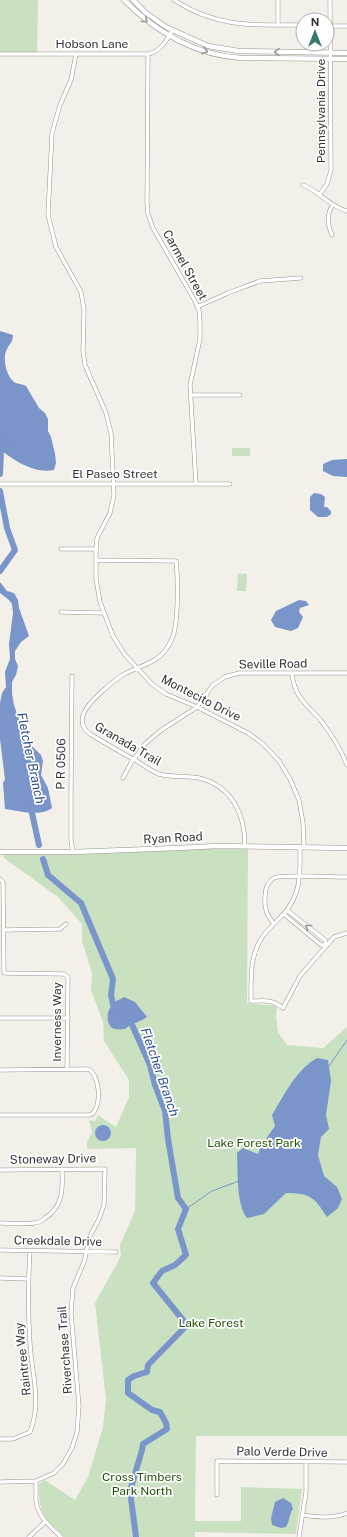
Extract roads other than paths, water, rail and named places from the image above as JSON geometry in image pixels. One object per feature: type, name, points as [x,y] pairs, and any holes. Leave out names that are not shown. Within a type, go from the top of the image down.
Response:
[{"type":"main road","points":[[124,0],[147,22],[169,36],[194,47],[225,56],[241,58],[347,59]]},
{"type":"main road","points":[[133,0],[146,13],[172,30],[199,42],[226,50],[347,53]]},
{"type":"main road","name":"Ryan Road","points":[[0,852],[73,852],[245,846],[347,848]]},
{"type":"street","points":[[174,0],[200,14],[222,21],[250,25],[295,25]]},
{"type":"street","points":[[278,0],[278,25]]},
{"type":"street","name":"Pennsylvania Drive","points":[[330,0],[330,12]]},
{"type":"street","points":[[335,26],[347,26]]},
{"type":"street","points":[[148,54],[156,51],[166,42],[172,30]]},
{"type":"street","name":"Pennsylvania Drive","points":[[320,194],[327,184],[331,170],[330,53]]},
{"type":"street","name":"Hobson Lane","points":[[0,54],[148,54]]},
{"type":"street","name":"Montecito Drive","points":[[76,54],[71,80],[60,105],[52,133],[50,148],[48,215],[56,246],[81,292],[84,310],[83,341],[85,369],[108,421],[111,433],[114,484],[113,505],[98,538],[96,549],[96,579],[104,613],[113,636],[125,655],[153,685],[166,694],[197,707],[248,733],[263,744],[278,761],[290,779],[299,800],[303,823],[300,877],[296,894],[288,910],[263,937],[254,952],[250,970],[251,1001],[270,1000],[276,1002],[283,1008],[300,976],[326,945],[334,938],[347,933]]},
{"type":"street","name":"Carmel Street","points":[[148,54],[148,214],[153,228],[197,307],[200,322],[200,339],[192,374],[191,395],[196,484]]},
{"type":"street","points":[[303,185],[312,188],[333,205],[347,210]]},
{"type":"street","points":[[332,235],[328,222],[329,211],[333,205]]},
{"type":"street","points":[[197,307],[260,281],[301,278]]},
{"type":"street","points":[[191,395],[240,395]]},
{"type":"street","name":"El Paseo Street","points":[[0,484],[230,484]]},
{"type":"street","points":[[61,549],[96,549]]},
{"type":"street","name":"Granada Trail","points":[[96,560],[176,561],[175,629],[171,641],[160,656],[149,664],[136,668],[121,676],[101,692],[84,712],[82,721],[84,729],[134,760],[161,774],[200,778],[225,792],[236,805],[242,819],[245,830],[245,846]]},
{"type":"street","points":[[61,612],[104,613]]},
{"type":"street","name":"Seville Road","points":[[123,778],[146,744],[160,731],[197,707],[213,685],[225,677],[239,673],[347,673]]},
{"type":"street","points":[[292,673],[296,693],[334,738],[347,765]]},
{"type":"street","name":"P R 0506","points":[[72,676],[70,791],[71,840],[73,852]]},
{"type":"street","points":[[274,924],[265,910],[265,891],[266,886],[274,878],[279,876],[347,878]]},
{"type":"street","points":[[1,880],[3,882],[3,930],[60,929],[66,924]]},
{"type":"street","points":[[288,910],[325,940],[326,945]]},
{"type":"street","points":[[284,915],[321,944],[326,945]]},
{"type":"street","name":"Inverness Way","points":[[3,930],[4,973],[67,975],[68,977],[67,1069]]},
{"type":"street","points":[[0,1018],[68,1018]]},
{"type":"street","points":[[0,1070],[91,1069],[96,1078],[98,1093],[96,1108],[92,1114],[0,1116]]},
{"type":"street","points":[[0,1223],[35,1223],[51,1214],[58,1207],[61,1199],[62,1169]]},
{"type":"street","name":"Stoneway Drive","points":[[0,1170],[105,1169]]},
{"type":"street","name":"Riverchase Trail","points":[[0,1482],[36,1481],[54,1473],[63,1464],[72,1448],[77,1432],[79,1406],[71,1313],[73,1288],[87,1252],[87,1243],[104,1205],[105,1169]]},
{"type":"street","name":"Creekdale Drive","points":[[0,1250],[116,1252]]},
{"type":"street","name":"Raintree Way","points":[[0,1439],[13,1439],[30,1432],[35,1420],[37,1403],[31,1359],[28,1312],[30,1251]]},
{"type":"street","points":[[0,1278],[29,1278]]},
{"type":"street","name":"Palo Verde Drive","points":[[217,1495],[218,1461],[347,1462]]},
{"type":"street","points":[[299,1537],[306,1492],[306,1462]]},
{"type":"street","points":[[36,1481],[36,1501],[39,1511],[45,1522],[61,1537]]},
{"type":"street","points":[[302,1515],[324,1518],[340,1516],[347,1513]]},
{"type":"street","points":[[29,1537],[45,1522]]},
{"type":"water","points":[[0,331],[13,335],[5,357],[7,371],[11,379],[14,382],[26,386],[39,408],[45,413],[48,419],[48,431],[55,454],[56,463],[54,470],[47,471],[25,466],[0,449]]},
{"type":"water","points":[[347,459],[347,477],[333,476],[323,471],[323,464],[332,460]]},
{"type":"water","points":[[314,493],[321,494],[325,497],[324,507],[327,507],[331,511],[331,514],[327,517],[318,517],[310,510],[310,497]]},
{"type":"water","points":[[0,582],[7,591],[14,593],[18,600],[19,608],[29,636],[21,642],[15,651],[15,659],[18,666],[16,675],[12,682],[12,694],[20,722],[32,746],[41,755],[43,761],[41,775],[48,788],[52,808],[42,812],[30,813],[5,809],[3,783],[5,779],[0,739],[0,703],[2,693],[6,687],[5,672],[10,659],[9,644],[13,613],[12,604],[0,593]]},
{"type":"water","points":[[299,600],[306,601],[309,605],[300,608],[299,612],[303,617],[298,628],[291,631],[275,627],[271,620],[276,611]]},
{"type":"water","points":[[124,997],[135,1002],[147,1017],[125,1029],[114,1029],[108,1022],[108,1012],[114,1003]]},
{"type":"water","points":[[317,1058],[328,1060],[331,1081],[326,1115],[329,1129],[321,1137],[318,1155],[324,1176],[337,1187],[342,1199],[338,1208],[327,1217],[315,1201],[306,1195],[286,1193],[264,1214],[247,1218],[243,1212],[239,1196],[237,1153],[243,1148],[258,1154],[261,1146],[275,1126],[272,1115],[286,1091],[303,1069]]},
{"type":"water","points":[[103,1125],[109,1127],[111,1133],[109,1139],[103,1141],[97,1139],[95,1133],[97,1127]]},
{"type":"water","points":[[283,1498],[291,1503],[293,1509],[286,1527],[281,1528],[272,1525],[271,1518],[275,1502]]},
{"type":"waterway","name":"Fletcher Branch","points":[[0,474],[1,450],[6,443]]},
{"type":"waterway","name":"Fletcher Branch","points":[[0,491],[7,528],[15,550],[0,571]]},
{"type":"waterway","name":"Fletcher Branch","points":[[30,804],[39,845]]},
{"type":"waterway","name":"Fletcher Branch","points":[[43,859],[48,875],[81,903],[113,979],[111,995],[113,1004],[118,1008]]},
{"type":"waterway","name":"Fletcher Branch","points":[[129,1018],[150,1065],[155,1085],[165,1111],[178,1198],[186,1209],[178,1229],[186,1255],[175,1265],[162,1271],[153,1283],[187,1325],[148,1365],[147,1372],[134,1376],[128,1380],[128,1393],[152,1410],[160,1412],[166,1423],[167,1429],[143,1444],[130,1491],[136,1537]]},
{"type":"waterway","points":[[329,1066],[347,1040]]},
{"type":"waterway","points":[[186,1209],[212,1191],[239,1181]]},
{"type":"park label","name":"Lake Forest Park","points":[[254,1143]]},
{"type":"park label","name":"Lake Forest","points":[[211,1323]]},
{"type":"park label","name":"Cross Timbers Park North","points":[[142,1484]]}]
